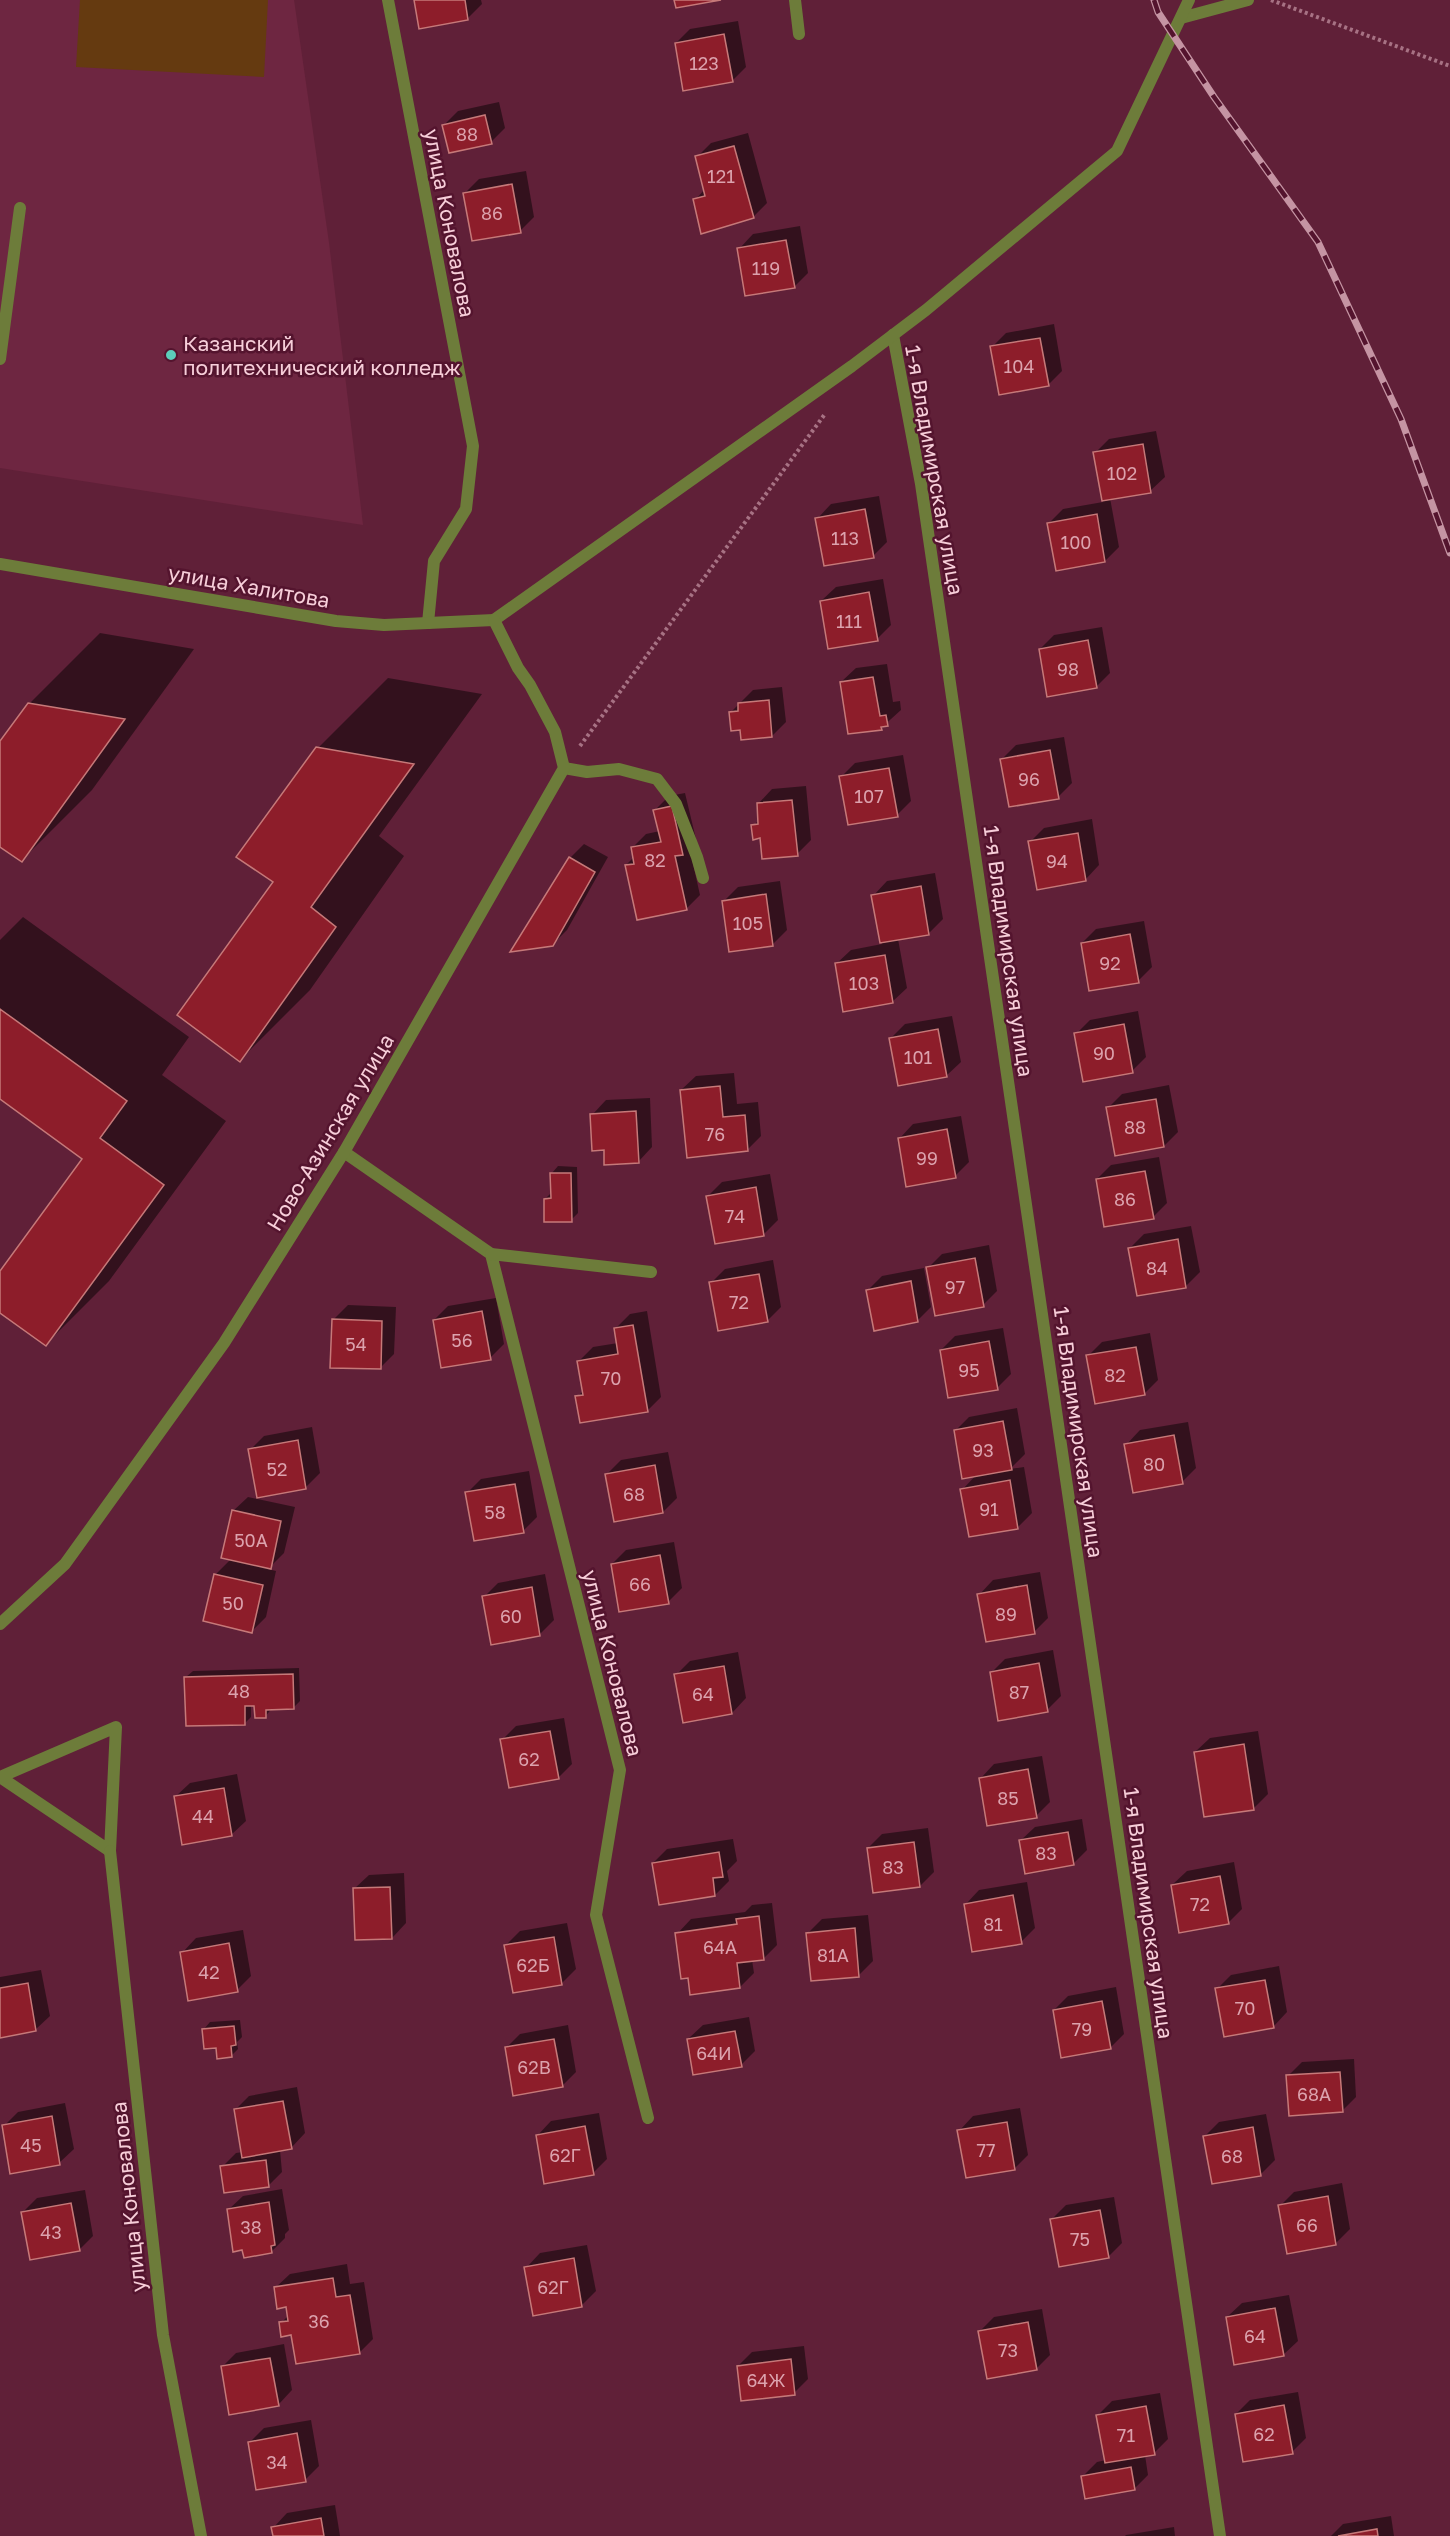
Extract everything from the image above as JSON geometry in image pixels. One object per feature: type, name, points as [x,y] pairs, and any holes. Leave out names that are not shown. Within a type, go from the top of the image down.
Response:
[{"type":"street","name":"улица Коновалова","points":[[388,0],[473,446],[466,509],[434,561],[428,623]]},
{"type":"street","points":[[795,0],[799,34]]},
{"type":"street","points":[[1181,18],[1183,0]]},
{"type":"street","points":[[703,878],[676,804],[657,779],[619,769],[587,772],[564,768],[555,732],[518,668],[494,620],[852,366],[1117,151],[1189,0]]},
{"type":"street","points":[[1181,18],[1248,0]]},
{"type":"street","points":[[0,359],[20,208]]},
{"type":"street","name":"1-я Владимирская улица","points":[[893,335],[921,484],[1220,2536]]},
{"type":"street","name":"улица Халитова","points":[[0,564],[336,621],[384,625],[494,620]]},
{"type":"street","name":"Ново-Азинская улица","points":[[0,1624],[65,1564],[224,1342],[344,1152],[564,768]]},
{"type":"street","points":[[344,1152],[491,1254],[651,1272]]},
{"type":"street","name":"улица Коновалова","points":[[491,1254],[620,1770],[596,1915],[648,2118]]},
{"type":"street","name":"улица Коновалова","points":[[0,1777],[116,1727],[110,1851],[163,2335],[201,2536]]},
{"type":"street","name":"улица Коновалова","points":[[0,1777],[110,1851]]},
{"type":"path","points":[[1271,0],[1450,66]]},
{"type":"path","points":[[564,768],[832,405]]},
{"type":"shaded area","name":"Казанский политехнический колледж","points":[[0,0],[294,0],[329,243],[363,525],[0,468]]},
{"type":"shaded area","points":[[80,0],[268,0],[264,77],[76,67]]},
{"type":"building","points":[[414,0],[465,0],[468,20],[419,29]]},
{"type":"building","points":[[674,0],[721,0],[676,8]]},
{"type":"building","points":[[724,34],[733,82],[683,91],[675,43]]},
{"type":"building","points":[[485,115],[492,144],[449,153],[442,125]]},
{"type":"building","points":[[734,146],[754,218],[701,234],[693,199],[705,196],[695,156]]},
{"type":"building","points":[[512,184],[521,233],[472,241],[463,193]]},
{"type":"building","points":[[786,240],[795,288],[745,296],[737,248]]},
{"type":"building","points":[[1040,338],[1049,386],[999,395],[990,346]]},
{"type":"building","points":[[1143,444],[1151,493],[1102,501],[1093,452]]},
{"type":"building","points":[[865,509],[874,558],[824,566],[815,518]]},
{"type":"building","points":[[1097,514],[1105,562],[1056,571],[1047,523]]},
{"type":"building","points":[[869,592],[878,641],[828,649],[820,601]]},
{"type":"building","points":[[1088,640],[1097,688],[1047,697],[1039,649]]},
{"type":"building","points":[[873,677],[880,716],[886,715],[888,726],[881,727],[882,730],[848,734],[840,682]]},
{"type":"building","points":[[769,700],[772,737],[741,740],[740,730],[731,731],[729,712],[738,711],[738,703]]},
{"type":"building","points":[[28,703],[125,719],[22,862],[0,847],[0,741]]},
{"type":"building","points":[[316,747],[414,764],[311,907],[336,927],[240,1062],[177,1015],[273,882],[236,857]]},
{"type":"building","points":[[1050,750],[1059,799],[1009,807],[1000,759]]},
{"type":"building","points":[[889,768],[898,817],[848,825],[839,776]]},
{"type":"building","points":[[792,800],[798,856],[762,859],[760,838],[753,840],[751,825],[758,824],[757,803]]},
{"type":"building","points":[[672,806],[683,855],[675,856],[687,910],[637,920],[625,865],[634,864],[631,847],[661,842],[653,810]]},
{"type":"building","points":[[1078,833],[1086,881],[1037,890],[1028,841]]},
{"type":"building","points":[[569,857],[595,872],[553,946],[510,952]]},
{"type":"building","points":[[921,886],[929,935],[880,943],[871,895]]},
{"type":"building","points":[[766,894],[773,946],[729,952],[722,901]]},
{"type":"building","points":[[1130,934],[1139,983],[1089,991],[1081,943]]},
{"type":"building","points":[[885,955],[893,1003],[843,1012],[835,963]]},
{"type":"building","points":[[0,1009],[127,1101],[100,1138],[164,1185],[46,1346],[0,1313],[0,1271],[82,1159],[0,1099]]},
{"type":"building","points":[[1124,1024],[1133,1073],[1083,1082],[1074,1033]]},
{"type":"building","points":[[938,1029],[947,1077],[898,1086],[889,1038]]},
{"type":"building","points":[[720,1086],[723,1117],[745,1115],[748,1151],[687,1158],[680,1090]]},
{"type":"building","points":[[1156,1099],[1164,1147],[1115,1156],[1106,1107]]},
{"type":"building","points":[[636,1111],[639,1163],[604,1165],[604,1150],[592,1151],[590,1114]]},
{"type":"building","points":[[947,1129],[956,1178],[906,1187],[898,1138]]},
{"type":"building","points":[[1145,1171],[1154,1219],[1104,1227],[1096,1179]]},
{"type":"building","points":[[550,1173],[571,1173],[572,1222],[544,1222],[544,1199],[551,1198]]},
{"type":"building","points":[[756,1187],[764,1236],[715,1244],[706,1196]]},
{"type":"building","points":[[1178,1239],[1186,1288],[1137,1296],[1128,1248]]},
{"type":"building","points":[[975,1258],[984,1307],[935,1316],[926,1267]]},
{"type":"building","points":[[759,1274],[768,1322],[718,1331],[709,1282]]},
{"type":"building","points":[[911,1281],[918,1322],[874,1331],[866,1290]]},
{"type":"building","points":[[482,1311],[491,1360],[441,1368],[433,1320]]},
{"type":"building","points":[[332,1319],[382,1321],[381,1369],[330,1368]]},
{"type":"building","points":[[633,1325],[648,1412],[580,1423],[575,1396],[583,1395],[577,1361],[618,1354],[614,1328]]},
{"type":"building","points":[[989,1341],[998,1390],[948,1398],[940,1350]]},
{"type":"building","points":[[1136,1347],[1145,1395],[1095,1404],[1086,1355]]},
{"type":"building","points":[[1003,1421],[1012,1470],[962,1479],[954,1430]]},
{"type":"building","points":[[1174,1435],[1183,1484],[1133,1493],[1124,1444]]},
{"type":"building","points":[[298,1440],[306,1489],[257,1498],[248,1449]]},
{"type":"building","points":[[655,1465],[663,1513],[614,1522],[605,1474]]},
{"type":"building","points":[[1010,1480],[1018,1529],[969,1537],[960,1489]]},
{"type":"building","points":[[515,1484],[524,1533],[474,1541],[465,1492]]},
{"type":"building","points":[[232,1510],[281,1521],[271,1569],[221,1558]]},
{"type":"building","points":[[660,1555],[669,1604],[619,1612],[611,1564]]},
{"type":"building","points":[[214,1574],[263,1585],[252,1633],[203,1621]]},
{"type":"building","points":[[1027,1585],[1035,1634],[986,1642],[977,1594]]},
{"type":"building","points":[[532,1587],[540,1636],[491,1645],[482,1596]]},
{"type":"building","points":[[1039,1663],[1048,1712],[998,1721],[990,1672]]},
{"type":"building","points":[[724,1666],[732,1714],[683,1723],[674,1674]]},
{"type":"building","points":[[293,1674],[294,1709],[266,1710],[266,1718],[255,1718],[254,1706],[245,1706],[245,1725],[186,1726],[184,1677]]},
{"type":"building","points":[[550,1731],[559,1779],[509,1788],[500,1739]]},
{"type":"building","points":[[1244,1744],[1254,1810],[1204,1817],[1194,1752]]},
{"type":"building","points":[[1028,1769],[1037,1818],[987,1826],[979,1778]]},
{"type":"building","points":[[224,1788],[232,1836],[182,1845],[174,1796]]},
{"type":"building","points":[[1068,1832],[1074,1865],[1025,1874],[1019,1840]]},
{"type":"building","points":[[914,1842],[920,1887],[873,1893],[867,1848]]},
{"type":"building","points":[[719,1852],[723,1877],[713,1878],[715,1896],[659,1905],[652,1863]]},
{"type":"building","points":[[1220,1876],[1229,1924],[1179,1933],[1171,1885]]},
{"type":"building","points":[[390,1887],[392,1939],[355,1940],[353,1888]]},
{"type":"building","points":[[1013,1895],[1022,1944],[972,1952],[964,1904]]},
{"type":"building","points":[[759,1916],[764,1960],[737,1963],[740,1988],[690,1995],[688,1978],[681,1979],[675,1933],[737,1924],[736,1919]]},
{"type":"building","points":[[855,1928],[859,1977],[811,1981],[806,1933]]},
{"type":"building","points":[[554,1937],[562,1985],[513,1993],[504,1945]]},
{"type":"building","points":[[229,1943],[238,1992],[188,2001],[180,1952]]},
{"type":"building","points":[[1265,1980],[1274,2028],[1224,2037],[1215,1988]]},
{"type":"building","points":[[28,1983],[36,2031],[0,2038],[0,1988]]},
{"type":"building","points":[[1102,2001],[1111,2049],[1061,2058],[1053,2010]]},
{"type":"building","points":[[234,2026],[236,2045],[231,2046],[232,2057],[217,2059],[216,2048],[204,2049],[202,2029]]},
{"type":"building","points":[[735,2031],[742,2067],[693,2075],[687,2039]]},
{"type":"building","points":[[554,2039],[563,2087],[513,2096],[505,2047]]},
{"type":"building","points":[[1340,2072],[1343,2112],[1289,2116],[1286,2075]]},
{"type":"building","points":[[283,2101],[292,2149],[242,2158],[234,2109]]},
{"type":"building","points":[[52,2116],[60,2165],[10,2174],[2,2125]]},
{"type":"building","points":[[1007,2122],[1015,2170],[966,2178],[957,2130]]},
{"type":"building","points":[[585,2126],[594,2175],[544,2184],[536,2135]]},
{"type":"building","points":[[1253,2127],[1261,2176],[1212,2184],[1203,2136]]},
{"type":"building","points":[[266,2160],[269,2187],[224,2193],[220,2166]]},
{"type":"building","points":[[1328,2196],[1336,2245],[1287,2254],[1278,2205]]},
{"type":"building","points":[[269,2202],[275,2245],[271,2246],[272,2253],[244,2258],[242,2250],[233,2252],[227,2209]]},
{"type":"building","points":[[71,2203],[80,2251],[30,2260],[21,2212]]},
{"type":"building","points":[[1100,2210],[1109,2258],[1059,2267],[1050,2219]]},
{"type":"building","points":[[574,2258],[582,2307],[533,2316],[524,2267]]},
{"type":"building","points":[[333,2278],[336,2297],[350,2295],[360,2354],[296,2364],[291,2335],[281,2337],[279,2322],[288,2321],[286,2307],[277,2309],[274,2287]]},
{"type":"building","points":[[1275,2308],[1284,2356],[1234,2365],[1226,2317]]},
{"type":"building","points":[[1028,2322],[1037,2370],[987,2379],[978,2331]]},
{"type":"building","points":[[270,2358],[279,2406],[229,2415],[221,2366]]},
{"type":"building","points":[[791,2359],[795,2395],[741,2401],[737,2366]]},
{"type":"building","points":[[1284,2405],[1293,2454],[1243,2462],[1235,2414]]},
{"type":"building","points":[[1146,2406],[1155,2455],[1105,2463],[1096,2415]]},
{"type":"building","points":[[297,2433],[306,2482],[256,2490],[248,2442]]},
{"type":"building","points":[[1131,2467],[1135,2490],[1085,2499],[1081,2476]]},
{"type":"building","points":[[321,2518],[324,2536],[273,2536],[271,2527]]},
{"type":"building","points":[[1377,2529],[1378,2536],[1338,2536]]},
{"type":"railway","points":[[1154,0],[1158,12],[1214,97],[1318,242],[1401,419],[1450,553]]},
{"type":"place","name":"Казанский политехнический колледж","points":[[171,355]]}]
